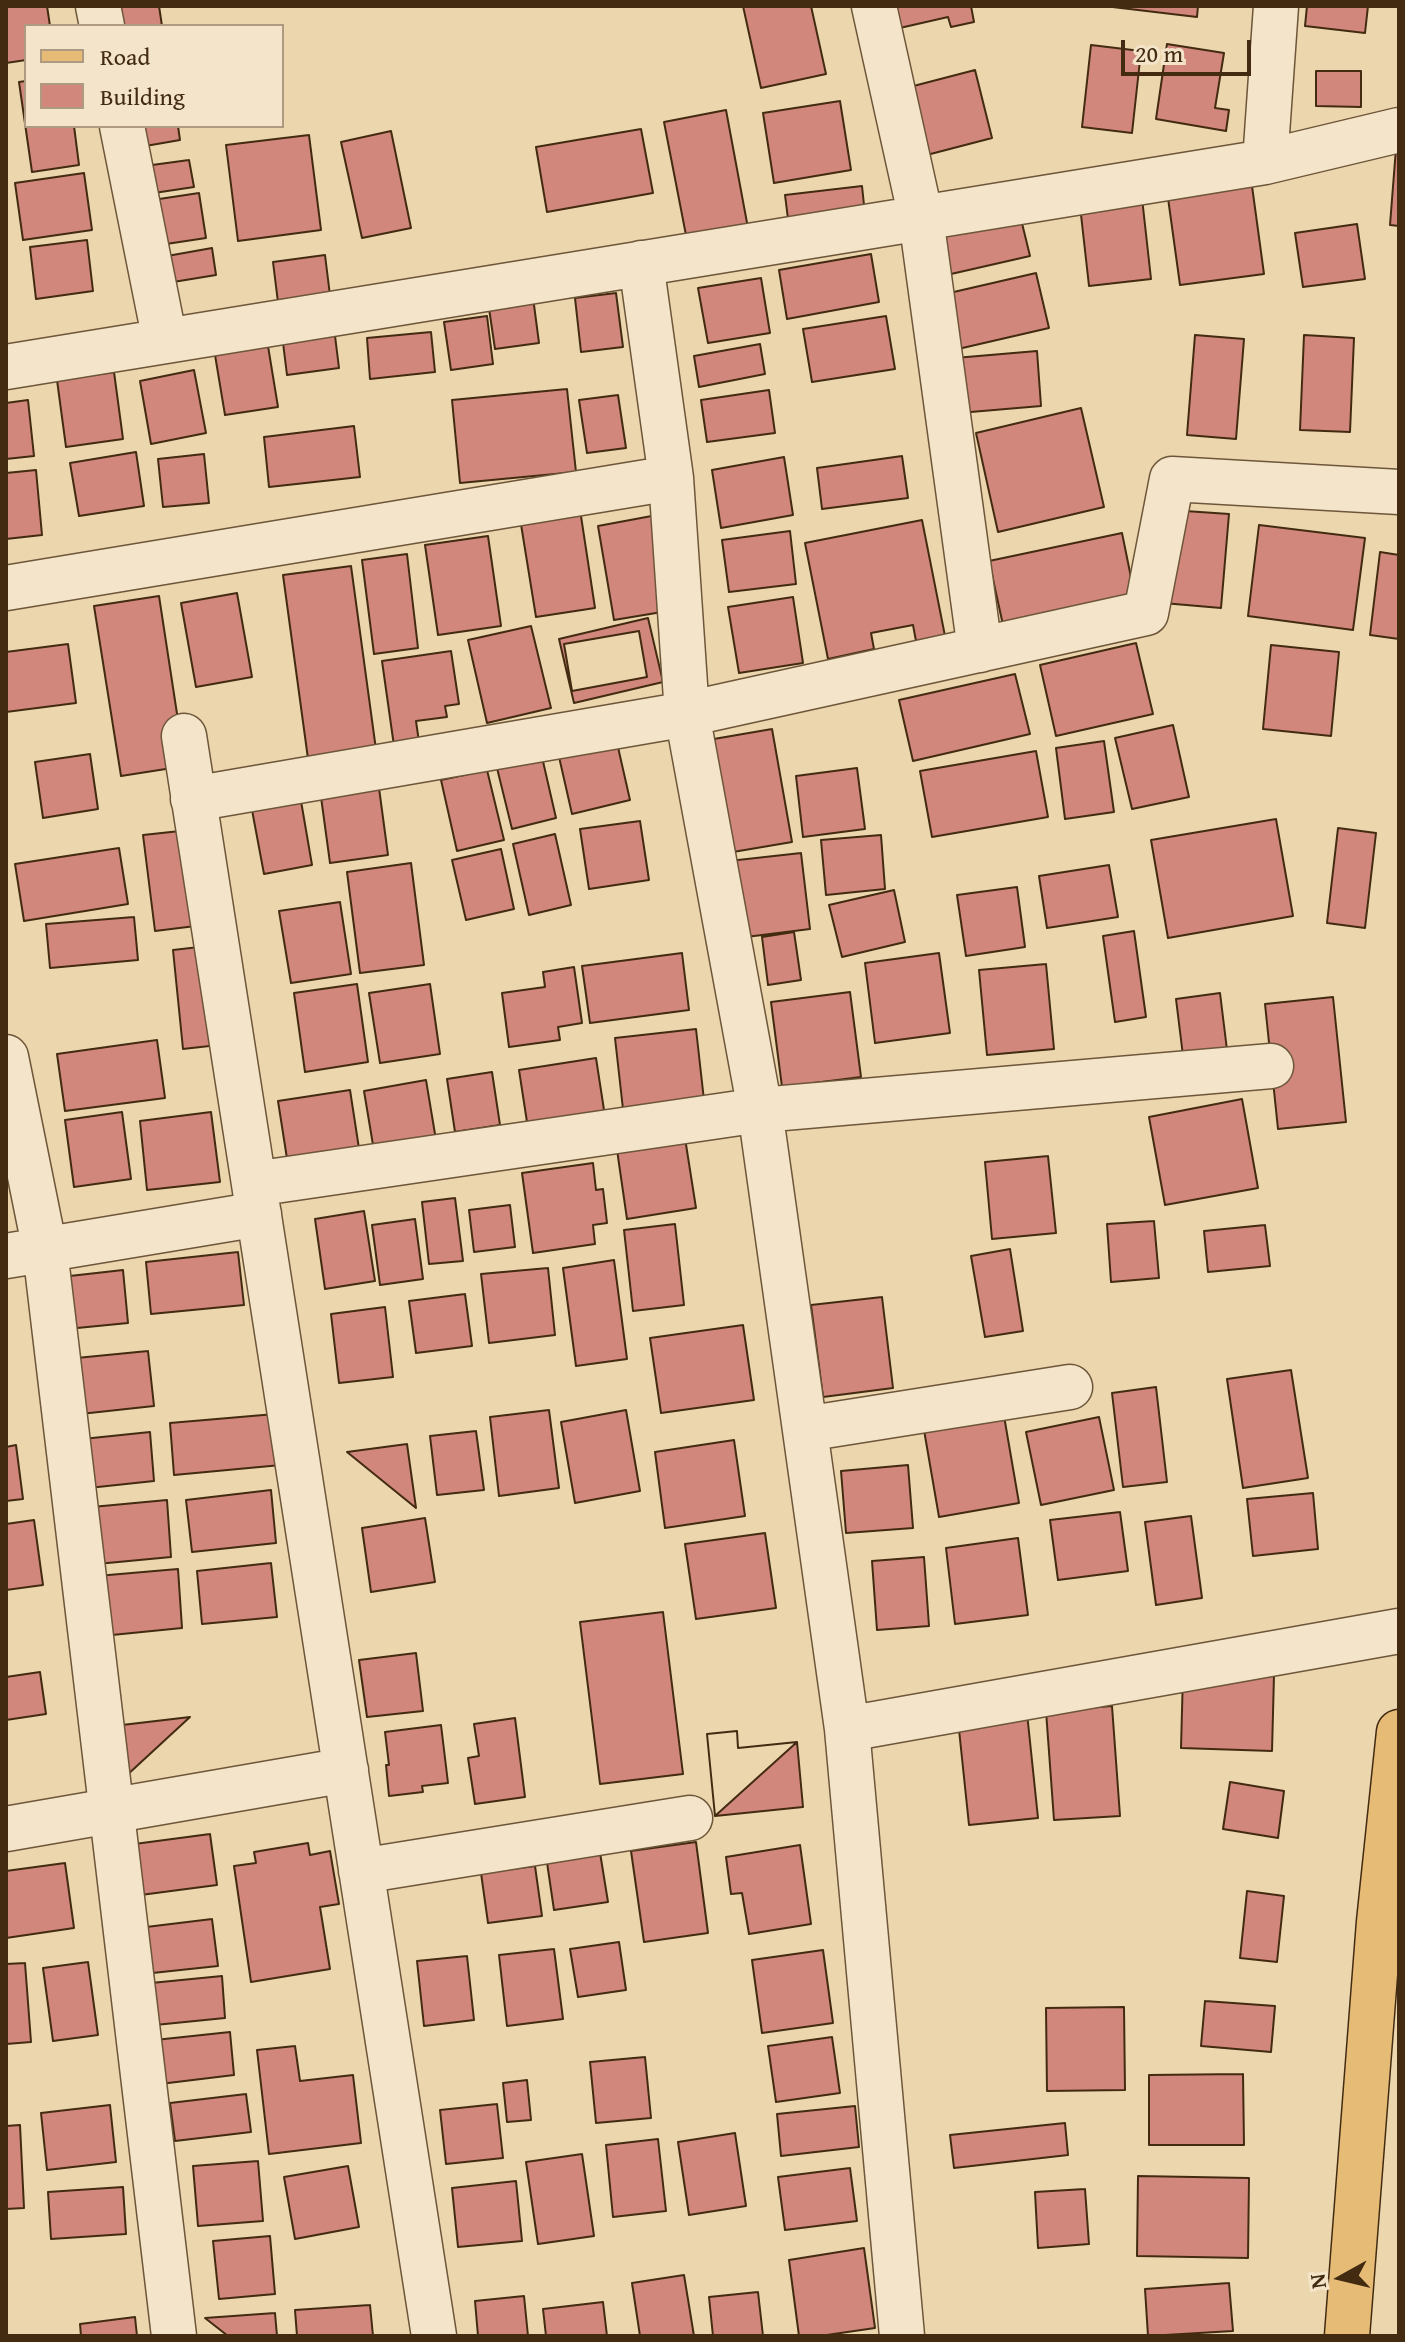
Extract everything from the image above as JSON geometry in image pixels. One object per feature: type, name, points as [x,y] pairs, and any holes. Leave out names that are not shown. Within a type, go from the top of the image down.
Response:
[{"type":"main road","points":[[1347,2336],[1389,1920],[1399,1732]]},
{"type":"street","points":[[874,6],[921,218],[980,650]]},
{"type":"street","points":[[1265,162],[1276,6]]},
{"type":"street","points":[[122,128],[165,341]]},
{"type":"street","points":[[6,367],[1265,162],[1399,130]]},
{"type":"street","points":[[641,263],[671,478],[687,714],[760,1110],[847,1729],[902,2336]]},
{"type":"street","points":[[6,588],[671,478]]},
{"type":"street","points":[[193,799],[687,714],[1146,613],[1172,479],[1399,492]]},
{"type":"street","points":[[184,736],[434,2336]]},
{"type":"street","points":[[6,1057],[26,1253],[112,1811],[174,2336]]},
{"type":"street","points":[[26,1253],[256,1199],[760,1110],[1271,1066]]},
{"type":"street","points":[[805,1429],[1070,1387]]},
{"type":"street","points":[[847,1729],[1399,1631]]},
{"type":"street","points":[[6,1829],[346,1770]]},
{"type":"street","points":[[361,1871],[690,1818]]},
{"type":"building","points":[[6,6],[47,6],[50,24],[24,24],[24,60],[6,63]]},
{"type":"building","points":[[111,6],[159,6],[162,24],[114,24]]},
{"type":"building","points":[[743,6],[811,6],[826,74],[761,88]]},
{"type":"building","points":[[885,6],[971,6],[974,22],[951,27],[948,17],[891,30]]},
{"type":"building","points":[[1104,6],[1198,6],[1197,17]]},
{"type":"building","points":[[1307,6],[1368,6],[1365,33],[1305,26]]},
{"type":"building","points":[[1167,44],[1224,53],[1215,108],[1229,110],[1226,131],[1156,119]]},
{"type":"building","points":[[1091,45],[1141,51],[1132,133],[1082,127]]},
{"type":"building","points":[[975,70],[992,138],[919,157],[902,89]]},
{"type":"building","points":[[1316,71],[1361,71],[1361,107],[1316,106]]},
{"type":"building","points":[[24,81],[24,117],[19,82]]},
{"type":"building","points":[[840,101],[851,170],[774,183],[763,113]]},
{"type":"building","points":[[726,110],[753,255],[692,266],[664,122]]},
{"type":"building","points":[[26,128],[74,128],[79,165],[32,172]]},
{"type":"building","points":[[130,128],[178,128],[180,140],[134,148]]},
{"type":"building","points":[[641,129],[653,193],[547,212],[536,147]]},
{"type":"building","points":[[391,131],[411,228],[362,238],[341,142]]},
{"type":"building","points":[[309,135],[321,230],[238,241],[226,145]]},
{"type":"building","points":[[1396,148],[1399,148],[1399,226],[1390,225]]},
{"type":"building","points":[[189,160],[194,187],[134,196],[130,168]]},
{"type":"building","points":[[84,173],[92,230],[23,240],[15,183]]},
{"type":"building","points":[[1140,180],[1151,279],[1089,286],[1078,188]]},
{"type":"building","points":[[862,186],[868,243],[792,251],[785,195]]},
{"type":"building","points":[[1252,186],[1264,274],[1180,285],[1168,198]]},
{"type":"building","points":[[199,193],[206,238],[153,246],[146,201]]},
{"type":"building","points":[[1020,215],[1030,256],[951,274],[942,233]]},
{"type":"building","points":[[1357,224],[1365,279],[1303,287],[1295,233]]},
{"type":"building","points":[[87,240],[93,291],[36,299],[30,247]]},
{"type":"building","points":[[212,248],[216,275],[161,284],[156,258]]},
{"type":"building","points":[[871,254],[879,302],[787,319],[779,270]]},
{"type":"building","points":[[325,255],[339,368],[287,375],[273,262]]},
{"type":"building","points":[[1036,273],[1049,328],[958,349],[945,294]]},
{"type":"building","points":[[761,278],[770,333],[708,343],[698,288]]},
{"type":"building","points":[[531,282],[539,343],[495,349],[486,288]]},
{"type":"building","points":[[616,293],[623,347],[581,352],[575,298]]},
{"type":"building","points":[[487,316],[493,364],[451,370],[444,322]]},
{"type":"building","points":[[886,316],[895,369],[812,382],[803,329]]},
{"type":"building","points":[[431,332],[435,372],[370,379],[367,338]]},
{"type":"building","points":[[1195,335],[1244,339],[1236,439],[1187,435]]},
{"type":"building","points":[[1304,335],[1354,338],[1350,432],[1300,430]]},
{"type":"building","points":[[760,344],[765,374],[699,387],[694,356]]},
{"type":"building","points":[[268,346],[278,407],[225,415],[215,355]]},
{"type":"building","points":[[1037,351],[1041,406],[959,413],[955,358]]},
{"type":"building","points":[[194,370],[206,433],[151,444],[140,381]]},
{"type":"building","points":[[114,372],[123,439],[66,447],[57,380]]},
{"type":"building","points":[[567,389],[576,472],[460,483],[452,400]]},
{"type":"building","points":[[769,390],[775,433],[707,442],[701,400]]},
{"type":"building","points":[[618,395],[626,448],[587,453],[579,400]]},
{"type":"building","points":[[28,400],[34,456],[6,459],[6,403]]},
{"type":"building","points":[[1081,408],[1104,507],[998,532],[976,433]]},
{"type":"building","points":[[354,426],[360,477],[269,487],[264,437]]},
{"type":"building","points":[[136,452],[144,506],[79,516],[70,463]]},
{"type":"building","points":[[204,454],[209,503],[163,507],[158,459]]},
{"type":"building","points":[[902,456],[908,498],[822,509],[817,468]]},
{"type":"building","points":[[784,457],[793,515],[721,528],[712,470]]},
{"type":"building","points":[[36,470],[42,535],[6,539],[6,473]]},
{"type":"building","points":[[579,503],[595,608],[536,617],[519,512]]},
{"type":"building","points":[[1171,510],[1229,514],[1221,608],[1163,603]]},
{"type":"building","points":[[657,515],[674,610],[614,620],[598,526]]},
{"type":"building","points":[[922,520],[945,636],[916,641],[913,625],[871,633],[874,649],[828,659],[805,543]]},
{"type":"building","points":[[1259,525],[1365,538],[1353,630],[1248,616]]},
{"type":"building","points":[[790,531],[796,584],[729,592],[722,540]]},
{"type":"building","points":[[1122,533],[1135,597],[1003,625],[989,561]]},
{"type":"building","points":[[488,536],[501,626],[438,635],[425,545]]},
{"type":"building","points":[[1380,552],[1399,555],[1399,639],[1370,635]]},
{"type":"building","points":[[407,554],[418,648],[374,654],[362,560]]},
{"type":"building","points":[[351,566],[377,757],[309,766],[283,575]]},
{"type":"building","points":[[237,593],[252,677],[196,687],[181,603]]},
{"type":"building","points":[[159,596],[185,766],[121,776],[94,606]]},
{"type":"building","points":[[793,597],[803,663],[739,673],[728,607]]},
{"type":"building","points":[[648,618],[663,682],[574,703],[559,639]]},
{"type":"building","points":[[531,626],[551,708],[487,723],[468,640]]},
{"type":"building","points":[[639,631],[647,677],[572,691],[564,644]]},
{"type":"building","points":[[1136,643],[1153,714],[1056,736],[1040,665]]},
{"type":"building","points":[[68,644],[76,703],[6,712],[6,652]]},
{"type":"building","points":[[1271,645],[1339,652],[1331,736],[1263,729]]},
{"type":"building","points":[[451,651],[459,704],[445,706],[447,717],[416,721],[419,742],[394,746],[382,661]]},
{"type":"building","points":[[1015,674],[1030,734],[913,761],[899,700]]},
{"type":"building","points":[[1173,725],[1189,797],[1132,809],[1115,738]]},
{"type":"building","points":[[772,729],[792,842],[727,853],[708,740]]},
{"type":"building","points":[[615,734],[630,800],[572,814],[557,748]]},
{"type":"building","points":[[1104,741],[1114,812],[1065,819],[1056,748]]},
{"type":"building","points":[[1036,751],[1048,817],[932,837],[920,771]]},
{"type":"building","points":[[90,754],[98,809],[43,818],[35,762]]},
{"type":"building","points":[[542,757],[556,818],[512,829],[497,768]]},
{"type":"building","points":[[857,768],[865,829],[803,837],[796,776]]},
{"type":"building","points":[[487,770],[504,840],[457,851],[441,780]]},
{"type":"building","points":[[379,788],[388,855],[330,863],[321,797]]},
{"type":"building","points":[[301,801],[312,865],[264,874],[252,810]]},
{"type":"building","points":[[1276,819],[1293,916],[1168,938],[1151,840]]},
{"type":"building","points":[[640,821],[649,880],[589,889],[580,829]]},
{"type":"building","points":[[208,828],[220,923],[155,931],[143,835]]},
{"type":"building","points":[[1338,828],[1376,833],[1365,928],[1327,923]]},
{"type":"building","points":[[555,834],[571,905],[529,915],[513,844]]},
{"type":"building","points":[[881,835],[885,889],[826,895],[821,840]]},
{"type":"building","points":[[119,848],[128,904],[24,921],[15,864]]},
{"type":"building","points":[[501,849],[514,909],[466,920],[452,860]]},
{"type":"building","points":[[801,853],[810,929],[738,938],[729,861]]},
{"type":"building","points":[[411,863],[424,965],[360,973],[347,872]]},
{"type":"building","points":[[1109,865],[1118,917],[1047,928],[1039,876]]},
{"type":"building","points":[[1017,887],[1025,947],[966,956],[957,895]]},
{"type":"building","points":[[894,890],[905,942],[842,957],[829,905]]},
{"type":"building","points":[[340,902],[351,974],[291,983],[279,911]]},
{"type":"building","points":[[134,917],[138,960],[50,968],[46,924]]},
{"type":"building","points":[[1134,931],[1146,1017],[1115,1022],[1103,936]]},
{"type":"building","points":[[794,932],[801,980],[768,985],[762,937]]},
{"type":"building","points":[[225,944],[236,1043],[183,1049],[173,950]]},
{"type":"building","points":[[682,953],[689,1010],[590,1023],[582,966]]},
{"type":"building","points":[[939,953],[950,1033],[875,1043],[865,963]]},
{"type":"building","points":[[1046,964],[1054,1049],[987,1055],[979,970]]},
{"type":"building","points":[[574,967],[582,1023],[558,1027],[560,1040],[509,1047],[502,993],[545,987],[543,972]]},
{"type":"building","points":[[357,984],[368,1062],[305,1072],[294,993]]},
{"type":"building","points":[[430,984],[440,1054],[380,1063],[369,993]]},
{"type":"building","points":[[850,992],[861,1077],[782,1087],[771,1002]]},
{"type":"building","points":[[1220,993],[1228,1058],[1184,1064],[1176,999]]},
{"type":"building","points":[[1333,997],[1346,1122],[1278,1129],[1265,1004]]},
{"type":"building","points":[[696,1029],[705,1109],[624,1118],[615,1038]]},
{"type":"building","points":[[157,1040],[165,1098],[65,1111],[57,1054]]},
{"type":"building","points":[[596,1058],[608,1136],[531,1148],[519,1070]]},
{"type":"building","points":[[492,1072],[500,1125],[455,1132],[447,1079]]},
{"type":"building","points":[[426,1080],[436,1140],[374,1151],[364,1091]]},
{"type":"building","points":[[350,1090],[360,1155],[288,1165],[278,1101]]},
{"type":"building","points":[[1242,1099],[1258,1188],[1165,1205],[1149,1117]]},
{"type":"building","points":[[122,1112],[131,1179],[74,1187],[65,1120]]},
{"type":"building","points":[[211,1112],[220,1182],[147,1190],[140,1121]]},
{"type":"building","points":[[682,1119],[696,1208],[627,1219],[614,1129]]},
{"type":"building","points":[[1048,1156],[1056,1233],[992,1239],[985,1162]]},
{"type":"building","points":[[593,1163],[596,1190],[603,1189],[607,1223],[593,1225],[595,1244],[533,1253],[522,1173]]},
{"type":"building","points":[[455,1198],[463,1261],[429,1264],[422,1202]]},
{"type":"building","points":[[510,1205],[515,1247],[474,1252],[469,1210]]},
{"type":"building","points":[[364,1211],[375,1281],[325,1289],[315,1219]]},
{"type":"building","points":[[415,1219],[423,1279],[380,1285],[372,1225]]},
{"type":"building","points":[[1154,1221],[1159,1278],[1111,1282],[1107,1224]]},
{"type":"building","points":[[675,1224],[684,1305],[633,1311],[624,1230]]},
{"type":"building","points":[[1265,1225],[1270,1266],[1208,1272],[1204,1231]]},
{"type":"building","points":[[1010,1249],[1023,1331],[985,1337],[971,1256]]},
{"type":"building","points":[[238,1252],[244,1305],[151,1314],[146,1262]]},
{"type":"building","points":[[614,1260],[627,1359],[576,1366],[563,1268]]},
{"type":"building","points":[[548,1268],[555,1335],[489,1343],[481,1274]]},
{"type":"building","points":[[123,1270],[128,1323],[57,1330],[52,1278]]},
{"type":"building","points":[[465,1294],[472,1346],[416,1353],[409,1301]]},
{"type":"building","points":[[882,1297],[893,1388],[823,1397],[811,1305]]},
{"type":"building","points":[[385,1307],[393,1377],[339,1383],[331,1314]]},
{"type":"building","points":[[743,1325],[754,1400],[661,1413],[650,1338]]},
{"type":"building","points":[[148,1351],[154,1406],[62,1416],[56,1360]]},
{"type":"building","points":[[1291,1370],[1308,1478],[1243,1488],[1227,1379]]},
{"type":"building","points":[[1156,1387],[1167,1482],[1123,1487],[1112,1393]]},
{"type":"building","points":[[549,1410],[559,1488],[499,1496],[490,1417]]},
{"type":"building","points":[[626,1410],[640,1491],[575,1503],[561,1422]]},
{"type":"building","points":[[275,1414],[281,1465],[174,1475],[170,1423]]},
{"type":"building","points":[[1004,1416],[1019,1503],[939,1517],[924,1430]]},
{"type":"building","points":[[1099,1417],[1114,1490],[1041,1505],[1026,1432]]},
{"type":"building","points":[[476,1431],[484,1490],[437,1495],[430,1436]]},
{"type":"building","points":[[150,1432],[154,1481],[79,1489],[73,1440]]},
{"type":"building","points":[[734,1440],[745,1516],[665,1528],[655,1452]]},
{"type":"building","points":[[407,1444],[416,1508],[347,1452]]},
{"type":"building","points":[[16,1445],[23,1499],[6,1501],[6,1447]]},
{"type":"building","points":[[908,1465],[913,1528],[846,1533],[841,1471]]},
{"type":"building","points":[[271,1490],[276,1543],[192,1552],[186,1500]]},
{"type":"building","points":[[1313,1493],[1318,1549],[1253,1556],[1247,1499]]},
{"type":"building","points":[[167,1500],[171,1557],[97,1564],[92,1507]]},
{"type":"building","points":[[1120,1512],[1128,1571],[1058,1580],[1050,1520]]},
{"type":"building","points":[[1191,1516],[1202,1598],[1156,1605],[1145,1522]]},
{"type":"building","points":[[425,1518],[435,1582],[371,1592],[362,1528]]},
{"type":"building","points":[[34,1520],[43,1585],[6,1590],[6,1524]]},
{"type":"building","points":[[765,1533],[776,1608],[696,1619],[685,1544]]},
{"type":"building","points":[[1018,1538],[1028,1615],[955,1624],[946,1548]]},
{"type":"building","points":[[924,1557],[929,1626],[877,1630],[872,1561]]},
{"type":"building","points":[[271,1563],[277,1617],[202,1624],[197,1571]]},
{"type":"building","points":[[178,1569],[182,1628],[102,1636],[97,1576]]},
{"type":"building","points":[[663,1612],[683,1774],[600,1784],[580,1622]]},
{"type":"building","points":[[416,1653],[423,1711],[367,1717],[359,1660]]},
{"type":"building","points":[[40,1672],[46,1714],[6,1720],[6,1677]]},
{"type":"building","points":[[1183,1673],[1274,1675],[1272,1751],[1181,1748]]},
{"type":"building","points":[[1112,1706],[1120,1816],[1054,1820],[1046,1711]]},
{"type":"building","points":[[1027,1713],[1038,1818],[969,1825],[958,1720]]},
{"type":"building","points":[[190,1717],[113,1788],[105,1727]]},
{"type":"building","points":[[515,1718],[525,1797],[475,1804],[468,1758],[479,1756],[474,1724]]},
{"type":"building","points":[[441,1725],[448,1783],[422,1786],[423,1792],[389,1796],[385,1732]]},
{"type":"building","points":[[737,1731],[738,1748],[797,1742],[715,1816],[707,1734]]},
{"type":"building","points":[[737,1731],[738,1748],[797,1742],[803,1807],[715,1816],[707,1734]]},
{"type":"building","points":[[1230,1782],[1284,1791],[1278,1838],[1223,1829]]},
{"type":"building","points":[[210,1834],[217,1885],[133,1896],[127,1845]]},
{"type":"building","points":[[597,1834],[608,1902],[554,1910],[544,1842]]},
{"type":"building","points":[[696,1842],[708,1933],[644,1942],[631,1851]]},
{"type":"building","points":[[308,1843],[310,1855],[330,1851],[339,1904],[320,1907],[330,1969],[251,1982],[234,1866],[256,1863],[254,1852]]},
{"type":"building","points":[[800,1845],[811,1924],[749,1934],[742,1893],[731,1894],[726,1857]]},
{"type":"building","points":[[65,1863],[74,1928],[6,1938],[6,1871]]},
{"type":"building","points":[[535,1866],[542,1916],[488,1923],[481,1873]]},
{"type":"building","points":[[1247,1891],[1284,1896],[1277,1962],[1240,1958]]},
{"type":"building","points":[[212,1919],[218,1966],[143,1974],[138,1928]]},
{"type":"building","points":[[619,1942],[626,1990],[578,1997],[570,1949]]},
{"type":"building","points":[[554,1949],[563,2019],[507,2026],[499,1955]]},
{"type":"building","points":[[823,1950],[833,2023],[762,2033],[752,1960]]},
{"type":"building","points":[[467,1956],[474,2020],[424,2026],[417,1961]]},
{"type":"building","points":[[88,1962],[98,2035],[53,2041],[43,1968]]},
{"type":"building","points":[[25,1963],[31,2042],[6,2044],[6,1964]]},
{"type":"building","points":[[222,1976],[225,2018],[155,2025],[151,1983]]},
{"type":"building","points":[[1205,2001],[1275,2006],[1271,2052],[1201,2046]]},
{"type":"building","points":[[1124,2007],[1125,2090],[1047,2091],[1046,2008]]},
{"type":"building","points":[[230,2032],[234,2075],[160,2084],[155,2040]]},
{"type":"building","points":[[832,2037],[840,2093],[776,2102],[768,2046]]},
{"type":"building","points":[[295,2046],[300,2081],[353,2075],[361,2143],[269,2154],[257,2050]]},
{"type":"building","points":[[645,2057],[651,2118],[596,2123],[590,2062]]},
{"type":"building","points":[[1243,2074],[1244,2145],[1149,2145],[1149,2075]]},
{"type":"building","points":[[527,2080],[531,2120],[507,2122],[503,2083]]},
{"type":"building","points":[[246,2094],[251,2132],[175,2141],[170,2103]]},
{"type":"building","points":[[497,2104],[503,2158],[446,2164],[440,2110]]},
{"type":"building","points":[[110,2105],[116,2162],[47,2170],[41,2113]]},
{"type":"building","points":[[855,2106],[859,2147],[781,2156],[777,2114]]},
{"type":"building","points":[[1065,2123],[1068,2155],[954,2168],[950,2135]]},
{"type":"building","points":[[20,2125],[24,2208],[6,2209],[6,2126]]},
{"type":"building","points":[[735,2133],[746,2206],[689,2215],[678,2142]]},
{"type":"building","points":[[658,2139],[666,2211],[613,2217],[606,2145]]},
{"type":"building","points":[[582,2154],[594,2236],[538,2244],[526,2162]]},
{"type":"building","points":[[258,2161],[263,2221],[198,2226],[193,2166]]},
{"type":"building","points":[[348,2166],[359,2227],[295,2239],[284,2177]]},
{"type":"building","points":[[850,2168],[857,2221],[785,2230],[778,2177]]},
{"type":"building","points":[[1138,2176],[1249,2178],[1248,2258],[1137,2256]]},
{"type":"building","points":[[516,2181],[522,2241],[458,2247],[452,2188]]},
{"type":"building","points":[[123,2187],[126,2234],[51,2239],[48,2192]]},
{"type":"building","points":[[1085,2189],[1089,2244],[1038,2248],[1035,2192]]},
{"type":"building","points":[[270,2236],[275,2294],[219,2299],[213,2241]]},
{"type":"building","points":[[864,2248],[875,2328],[799,2336],[789,2260]]},
{"type":"building","points":[[684,2275],[694,2336],[640,2336],[632,2283]]},
{"type":"building","points":[[1229,2283],[1233,2331],[1148,2336],[1145,2289]]},
{"type":"building","points":[[758,2292],[763,2336],[713,2336],[709,2297]]},
{"type":"building","points":[[524,2296],[528,2336],[478,2336],[475,2301]]},
{"type":"building","points":[[603,2302],[607,2336],[546,2336],[543,2309]]},
{"type":"building","points":[[370,2305],[373,2336],[297,2336],[295,2310]]},
{"type":"building","points":[[275,2313],[277,2336],[228,2336],[205,2318]]},
{"type":"building","points":[[135,2317],[137,2336],[81,2336],[80,2324]]}]
